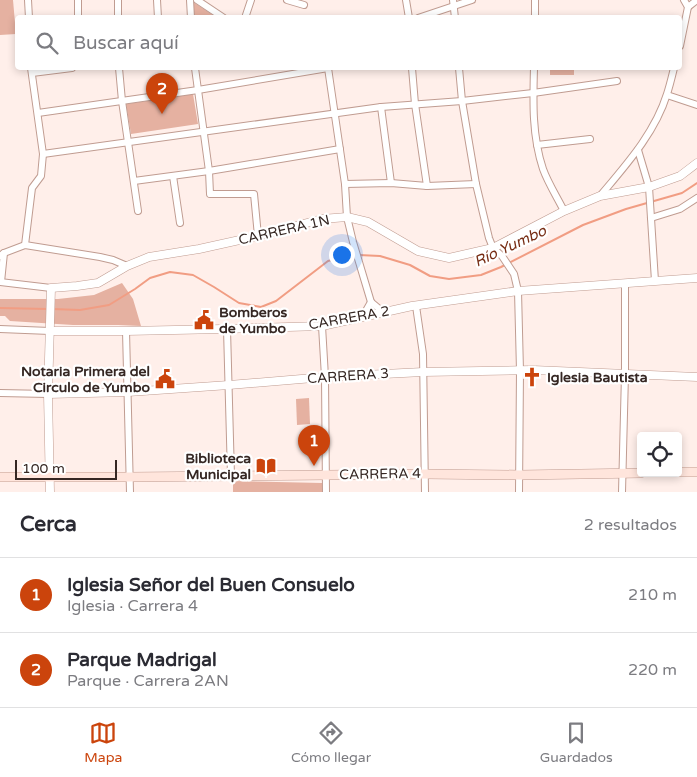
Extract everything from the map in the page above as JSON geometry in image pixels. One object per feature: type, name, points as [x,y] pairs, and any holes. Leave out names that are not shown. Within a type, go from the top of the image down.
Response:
[{"type":"main road","points":[[682,472],[697,472]]},
{"type":"main road","name":"CARRERA 4","points":[[0,477],[637,473]]},
{"type":"street","points":[[28,0],[29,15]]},
{"type":"street","points":[[78,0],[78,15]]},
{"type":"street","points":[[118,0],[118,15]]},
{"type":"street","points":[[157,0],[158,15]]},
{"type":"street","points":[[190,0],[191,15]]},
{"type":"street","points":[[197,0],[220,15]]},
{"type":"street","points":[[246,15],[251,0]]},
{"type":"street","points":[[286,0],[304,5]]},
{"type":"street","points":[[406,0],[408,15]]},
{"type":"street","points":[[425,15],[454,3],[472,0]]},
{"type":"street","points":[[535,0],[535,15]]},
{"type":"street","points":[[682,36],[688,6],[684,0]]},
{"type":"street","points":[[688,6],[697,0]]},
{"type":"street","points":[[25,245],[32,188],[41,176],[42,154],[32,70]]},
{"type":"street","points":[[120,70],[127,141],[138,211]]},
{"type":"street","points":[[195,70],[209,171],[210,194],[254,194],[258,236]]},
{"type":"street","points":[[38,113],[198,90],[316,70]]},
{"type":"street","points":[[328,70],[345,184],[347,217],[370,302],[383,312]]},
{"type":"street","points":[[330,76],[333,70]]},
{"type":"street","points":[[412,70],[415,104],[427,186]]},
{"type":"street","points":[[459,70],[462,101],[476,184],[489,238],[493,248],[502,256],[514,274],[518,291],[520,371],[519,492]]},
{"type":"street","points":[[534,70],[534,122],[537,145],[543,169],[564,211]]},
{"type":"street","points":[[600,196],[638,150],[655,122],[667,94],[673,70]]},
{"type":"street","points":[[42,154],[381,106],[462,101],[617,81]]},
{"type":"street","points":[[667,94],[697,105]]},
{"type":"street","points":[[381,106],[391,183]]},
{"type":"street","points":[[537,145],[590,139]]},
{"type":"street","points":[[134,181],[209,171],[340,148]]},
{"type":"street","points":[[638,150],[649,190],[655,281]]},
{"type":"street","name":"CARRERA 1N","points":[[1,282],[51,290],[98,283],[127,266],[149,257],[199,249],[322,219],[347,217],[368,222],[418,251],[449,258],[493,248],[564,211],[600,196],[649,190],[680,176],[697,163]]},
{"type":"street","points":[[173,176],[180,223]]},
{"type":"street","points":[[345,184],[391,183],[427,186],[476,184]]},
{"type":"street","points":[[651,215],[680,209],[697,198]]},
{"type":"street","points":[[1,282],[2,254],[25,245],[100,257],[114,260],[127,266]]},
{"type":"street","name":"CARRERA 2","points":[[0,329],[126,331],[322,326],[416,306],[518,291],[697,278]]},
{"type":"street","points":[[622,492],[625,283]]},
{"type":"street","points":[[50,492],[48,394],[51,290]]},
{"type":"street","points":[[363,316],[370,302]]},
{"type":"street","points":[[416,306],[423,372],[425,492]]},
{"type":"street","points":[[322,326],[325,377],[326,492]]},
{"type":"street","points":[[227,329],[231,476]]},
{"type":"street","points":[[126,331],[130,492]]},
{"type":"street","name":"CARRERA 3","points":[[0,393],[128,392],[229,386],[325,377],[423,372],[534,370],[697,377]]},
{"type":"shaded area","points":[[0,0],[13,0],[15,34],[0,35]]},
{"type":"shaded area","points":[[193,2],[213,15],[194,15]]},
{"type":"shaded area","points":[[550,70],[574,70],[574,75],[550,75]]},
{"type":"shaded area","points":[[193,94],[198,124],[131,134],[126,104]]},
{"type":"shaded area","points":[[122,283],[133,299],[141,326],[73,325],[10,321],[5,316],[0,316],[0,299],[58,299],[94,295]]},
{"type":"shaded area","points":[[309,398],[310,424],[297,425],[296,399]]},
{"type":"shaded area","points":[[233,481],[322,483],[322,492],[233,492]]},
{"type":"waterway","name":"Río Yumbo","points":[[359,255],[380,256],[410,265],[430,276],[449,279],[481,275],[501,267],[583,225],[626,209],[682,193],[697,183]]},
{"type":"waterway","name":"Río Yumbo","points":[[52,309],[80,310],[109,305],[150,278],[170,272],[193,275],[239,303],[261,307],[276,301],[328,261],[354,254]]},
{"type":"waterway","name":"Río Yumbo","points":[[0,308],[48,309]]},
{"type":"place","name":"Parque Madrigal","points":[[162,114]]},
{"type":"place","name":"Bomberos de Yumbo","points":[[204,320]]},
{"type":"place","name":"Iglesia Bautista","points":[[532,377]]},
{"type":"place","name":"Notaria Primera del Circulo de Yumbo","points":[[165,379]]},
{"type":"place","name":"Biblioteca Municipal","points":[[266,466]]},
{"type":"place","name":"Iglesia Señor del Buen Consuelo","points":[[314,466]]}]
